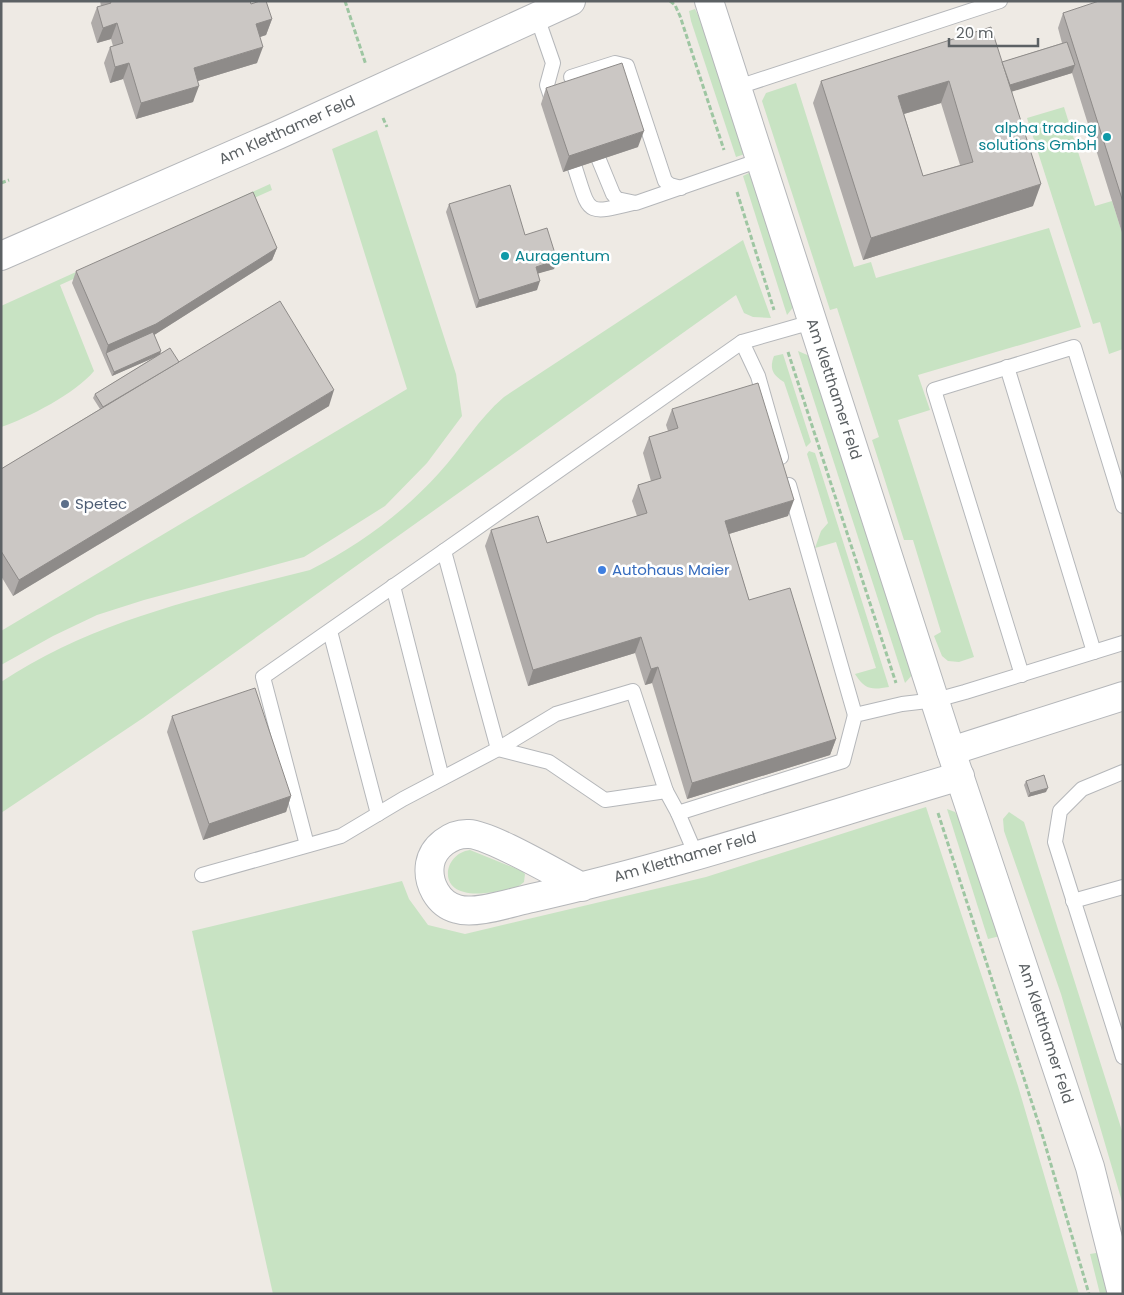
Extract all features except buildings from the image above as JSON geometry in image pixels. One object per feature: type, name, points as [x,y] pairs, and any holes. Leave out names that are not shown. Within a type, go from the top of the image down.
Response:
[{"type":"street","name":"Am Kletthamer Feld","points":[[1,256],[287,131],[571,1]]},
{"type":"street","name":"Am Kletthamer Feld","points":[[709,1],[951,750],[1090,1167],[1122,1294]]},
{"type":"street","points":[[951,750],[1123,696]]},
{"type":"street","name":"Am Kletthamer Feld","points":[[582,887],[488,839],[468,834],[458,835],[441,845],[435,852],[429,872],[430,881],[440,899],[457,909],[467,910],[582,887],[960,776]]},
{"type":"lane","points":[[738,87],[1000,1]]},
{"type":"lane","points":[[537,16],[553,63],[571,77],[576,92]]},
{"type":"lane","points":[[552,100],[547,85],[553,63]]},
{"type":"lane","points":[[571,77],[615,63],[627,66],[665,181],[670,185],[681,188]]},
{"type":"lane","points":[[599,160],[613,194],[617,199],[636,202]]},
{"type":"lane","points":[[575,168],[584,195],[594,210],[601,211],[731,172],[760,160]]},
{"type":"lane","points":[[307,845],[264,677],[742,342],[812,322]]},
{"type":"lane","points":[[678,814],[843,761],[855,715],[758,376],[742,342]]},
{"type":"lane","points":[[1022,675],[934,390],[1074,347],[1123,506]]},
{"type":"lane","points":[[1007,368],[1094,652]]},
{"type":"lane","points":[[444,551],[498,749]]},
{"type":"lane","points":[[393,586],[442,778]]},
{"type":"lane","points":[[330,631],[378,814]]},
{"type":"lane","points":[[855,715],[902,704],[936,700],[1123,643]]},
{"type":"lane","points":[[202,875],[341,836],[442,778],[498,749],[556,714],[633,691],[666,790],[696,855]]},
{"type":"lane","points":[[498,749],[549,762],[605,800],[666,790]]},
{"type":"lane","points":[[1123,772],[1082,789],[1060,811],[1055,842],[1123,1056]]},
{"type":"lane","points":[[1073,902],[1123,887]]},
{"type":"path","points":[[345,1],[363,56]]},
{"type":"path","points":[[670,1],[675,5],[731,172],[780,330],[902,704]]},
{"type":"path","points":[[675,5],[679,1]]},
{"type":"path","points":[[1,183],[9,180]]},
{"type":"path","points":[[930,785],[1042,1134],[1089,1294]]},
{"type":"green space","points":[[695,9],[702,23],[745,154],[736,157],[691,21],[689,11]]},
{"type":"green space","points":[[796,83],[854,267],[871,262],[876,278],[1049,228],[1081,327],[918,375],[930,410],[898,420],[974,657],[959,662],[948,661],[942,656],[934,636],[941,632],[913,540],[904,540],[872,440],[879,437],[837,308],[830,310],[762,101],[766,93]]},
{"type":"green space","points":[[1064,107],[1095,206],[1112,201],[1123,236],[1123,349],[1109,354],[1100,322],[1093,324],[1027,118]]},
{"type":"green space","points":[[377,130],[456,374],[462,416],[427,463],[385,506],[304,557],[144,600],[97,615],[53,636],[1,665],[1,631],[407,389],[332,149]]},
{"type":"green space","points":[[751,172],[795,305],[787,315],[743,176]]},
{"type":"green space","points":[[270,184],[272,190],[60,285],[94,371],[76,388],[51,404],[1,427],[1,306]]},
{"type":"green space","points":[[743,240],[771,318],[753,317],[744,313],[736,295],[143,718],[1,813],[1,682],[37,660],[111,626],[190,601],[310,570],[328,561],[379,528],[410,502],[425,488],[478,424],[504,397]]},
{"type":"green space","points":[[798,351],[812,357],[913,674],[905,683]]},
{"type":"green space","points":[[783,354],[811,442],[806,447],[784,382],[777,377],[772,368],[774,356]]},
{"type":"green space","points":[[809,451],[815,453],[889,687],[869,688],[855,674],[876,668],[836,542],[815,548],[821,531],[828,523],[807,454]]},
{"type":"green space","points":[[926,807],[1018,1086],[1079,1294],[273,1294],[192,931],[402,881],[409,899],[428,925],[465,934],[706,877]]},
{"type":"green space","points":[[947,809],[955,812],[963,826],[1000,936],[988,939]]},
{"type":"green space","points":[[1009,812],[1024,822],[1123,1134],[1123,1205],[1061,994],[1004,831],[1003,819]]},
{"type":"green space","points":[[470,850],[522,871],[525,874],[524,882],[503,891],[476,894],[456,889],[448,877],[448,870],[455,857],[462,852]]},
{"type":"green space","points":[[1102,1252],[1111,1294],[1100,1294],[1090,1254]]},
{"type":"place","name":"alpha trading solutions GmbH","points":[[1107,137]]},
{"type":"place","name":"Auragentum","points":[[505,256]]},
{"type":"place","name":"Spetec","points":[[65,504]]},
{"type":"place","name":"Autohaus Maier","points":[[602,570]]}]
